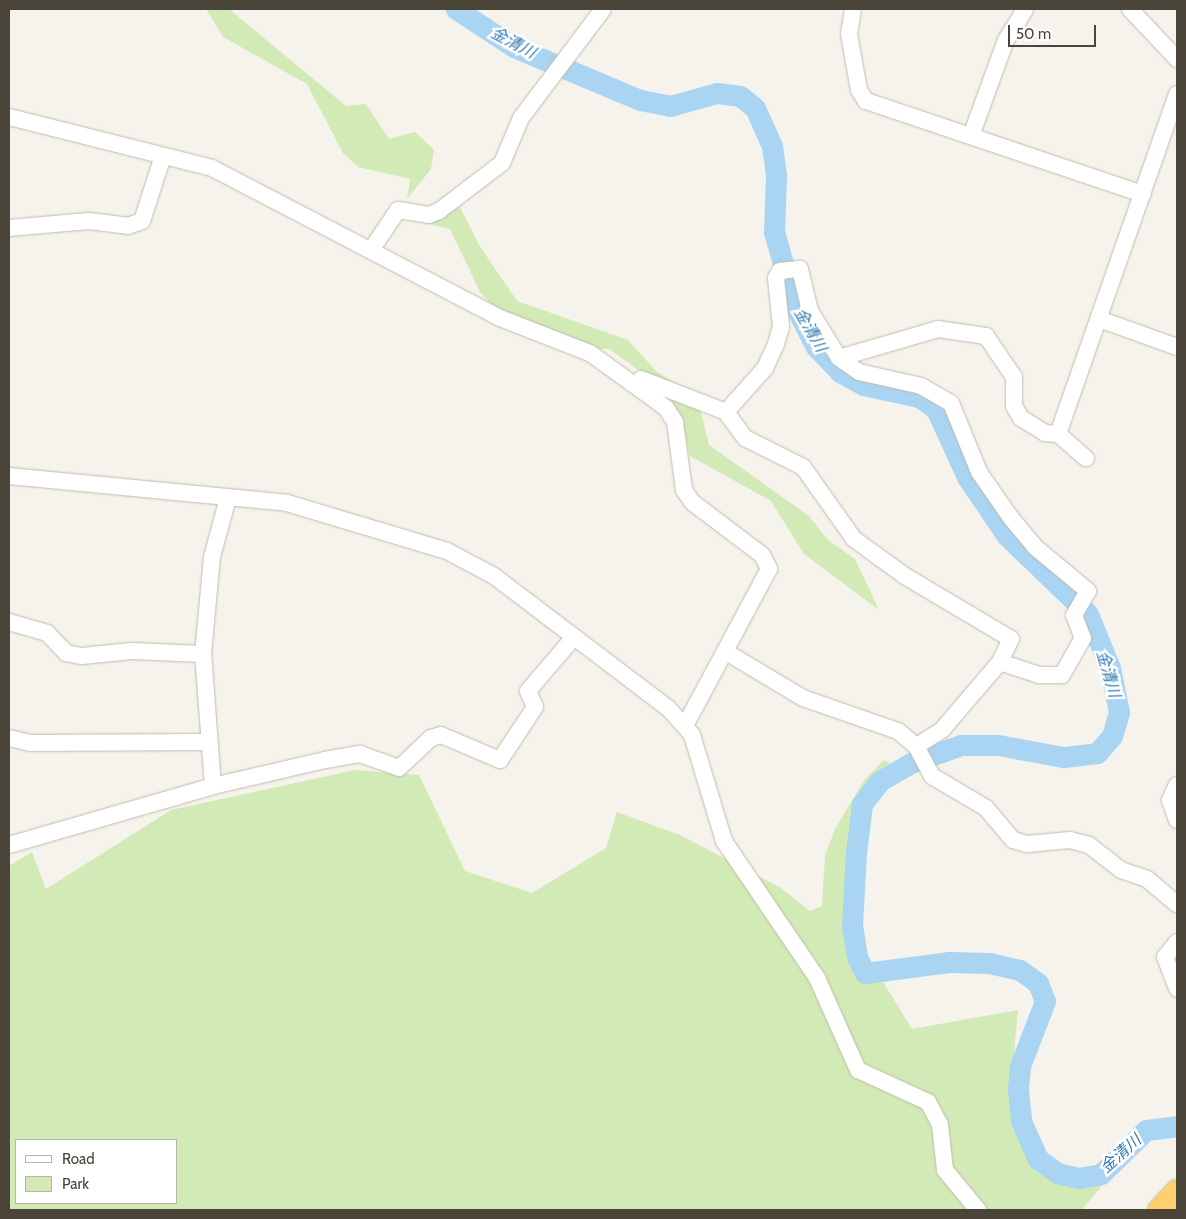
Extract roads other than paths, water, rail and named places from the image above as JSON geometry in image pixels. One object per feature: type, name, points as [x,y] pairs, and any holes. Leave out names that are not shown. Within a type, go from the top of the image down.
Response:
[{"type":"highway","points":[[1159,1210],[1177,1191]]},
{"type":"street","points":[[371,250],[398,210],[429,215],[440,211],[502,163],[521,118],[557,73],[603,9]]},
{"type":"street","points":[[853,9],[849,34],[859,90],[866,101],[1143,194]]},
{"type":"street","points":[[971,136],[1006,40],[1025,9]]},
{"type":"street","points":[[1130,9],[1177,59]]},
{"type":"street","points":[[1058,434],[1177,94]]},
{"type":"street","points":[[9,117],[163,156],[237,179],[500,318],[604,362],[666,408],[675,422],[684,490],[692,502],[762,556],[768,569],[726,652],[686,724]]},
{"type":"street","points":[[9,228],[89,221],[128,226],[142,221],[163,156]]},
{"type":"street","points":[[726,412],[765,368],[776,344],[781,327],[787,271],[800,269],[814,318],[839,358],[859,372],[921,386],[951,403],[979,472],[1010,518],[1036,547],[1088,590],[1077,612],[1083,638],[1062,675],[1044,676],[1000,662]]},
{"type":"street","points":[[1099,319],[1177,347]]},
{"type":"street","points":[[839,358],[938,329],[986,336],[1014,377],[1014,406],[1020,418],[1044,433],[1058,434],[1086,458]]},
{"type":"street","points":[[604,362],[613,358],[649,385],[726,412],[745,438],[804,466],[854,539],[905,576],[1006,632],[1011,639],[1000,662],[942,730],[917,749]]},
{"type":"street","points":[[9,476],[228,498],[324,511],[459,555],[574,637],[686,724],[724,841],[799,947],[858,1070],[928,1102],[940,1125],[945,1170],[978,1210]]},
{"type":"street","points":[[213,786],[206,742],[204,654],[212,557],[228,498]]},
{"type":"street","points":[[9,622],[47,633],[66,653],[82,656],[132,651],[204,654]]},
{"type":"street","points":[[9,846],[213,786],[360,754],[399,768],[430,738],[441,734],[500,760],[535,707],[528,691],[574,637]]},
{"type":"street","points":[[726,652],[803,698],[898,731],[917,749],[926,768],[986,808],[1013,840],[1027,844],[1070,840],[1089,846],[1121,870],[1147,879],[1177,904]]},
{"type":"street","points":[[9,738],[30,743],[206,742]]},
{"type":"street","points":[[1177,785],[1170,800],[1177,820]]},
{"type":"street","points":[[1177,942],[1166,957],[1177,989]]},
{"type":"waterway","name":"金清川","points":[[456,9],[514,47],[640,100],[670,106],[717,93],[740,96],[755,108],[772,146],[776,176],[774,232],[796,308],[816,347],[840,372],[863,385],[919,397],[936,409],[967,477],[1007,536],[1088,614],[1110,668],[1119,712],[1112,736],[1097,753],[1063,757],[998,745],[961,745],[911,763],[880,781],[862,804],[856,853],[852,925],[857,957],[865,973],[948,962],[989,963],[1020,970],[1038,983],[1045,1001],[1020,1066],[1018,1090],[1021,1121],[1038,1159],[1057,1173],[1079,1178],[1101,1174],[1146,1130],[1177,1126]]}]
